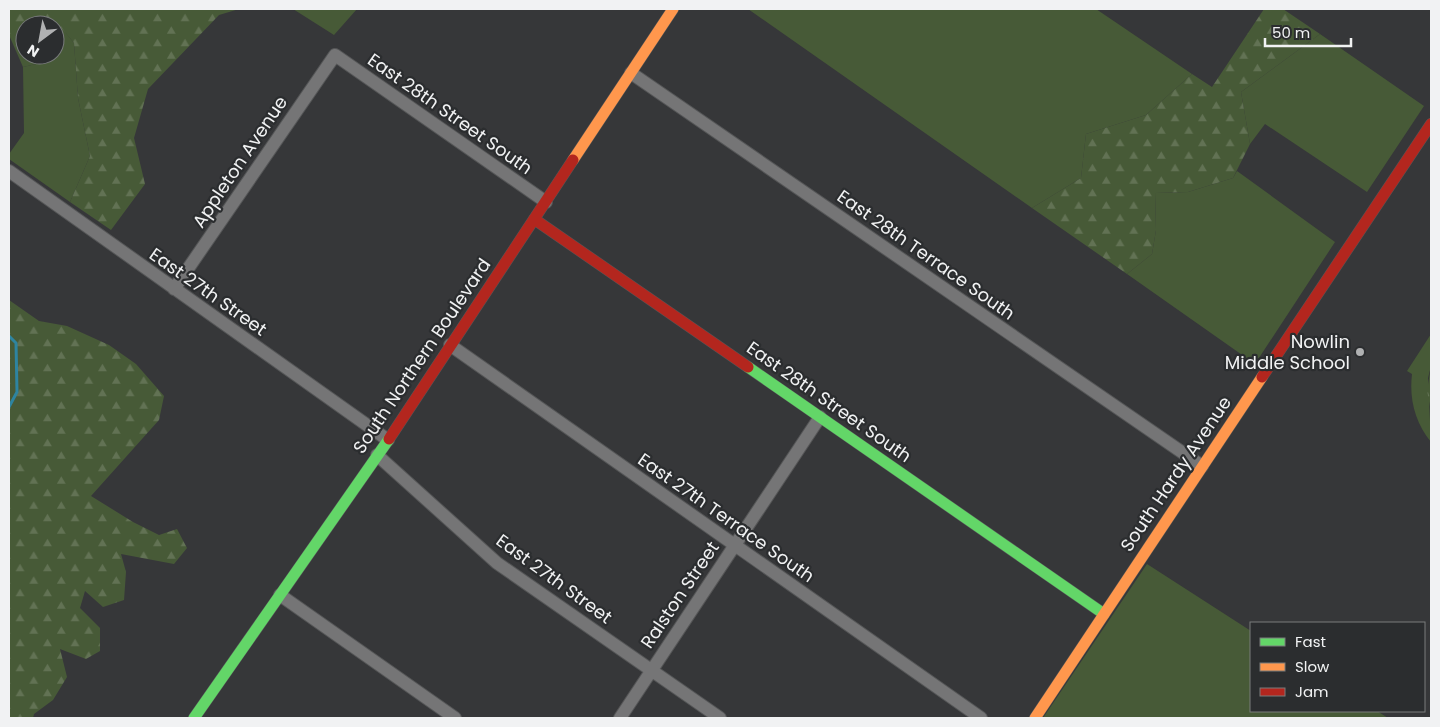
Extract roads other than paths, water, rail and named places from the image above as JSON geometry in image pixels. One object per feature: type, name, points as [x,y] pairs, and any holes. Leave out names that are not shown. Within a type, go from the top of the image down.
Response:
[{"type":"street","name":"South Northern Boulevard","points":[[194,718],[388,440],[674,9]]},
{"type":"street","name":"East 28th Street South","points":[[335,55],[546,202]]},
{"type":"street","name":"Appleton Avenue","points":[[174,289],[335,55]]},
{"type":"street","name":"East 28th Terrace South","points":[[631,73],[1202,466]]},
{"type":"street","name":"South Hardy Avenue","points":[[1035,718],[1431,124]]},
{"type":"street","name":"East 27th Street","points":[[9,171],[388,440]]},
{"type":"street","name":"East 28th Street South","points":[[534,219],[1104,614]]},
{"type":"street","name":"East 27th Terrace South","points":[[450,346],[981,718]]},
{"type":"street","name":"Ralston Street","points":[[620,718],[820,417]]},
{"type":"street","name":"East 27th Street","points":[[377,455],[497,563],[720,718]]},
{"type":"street","points":[[280,595],[455,718]]},
{"type":"waterway","points":[[9,336],[16,343],[17,392],[9,407]]},
{"type":"place","name":"Nowlin Middle School","points":[[1360,352]]}]
